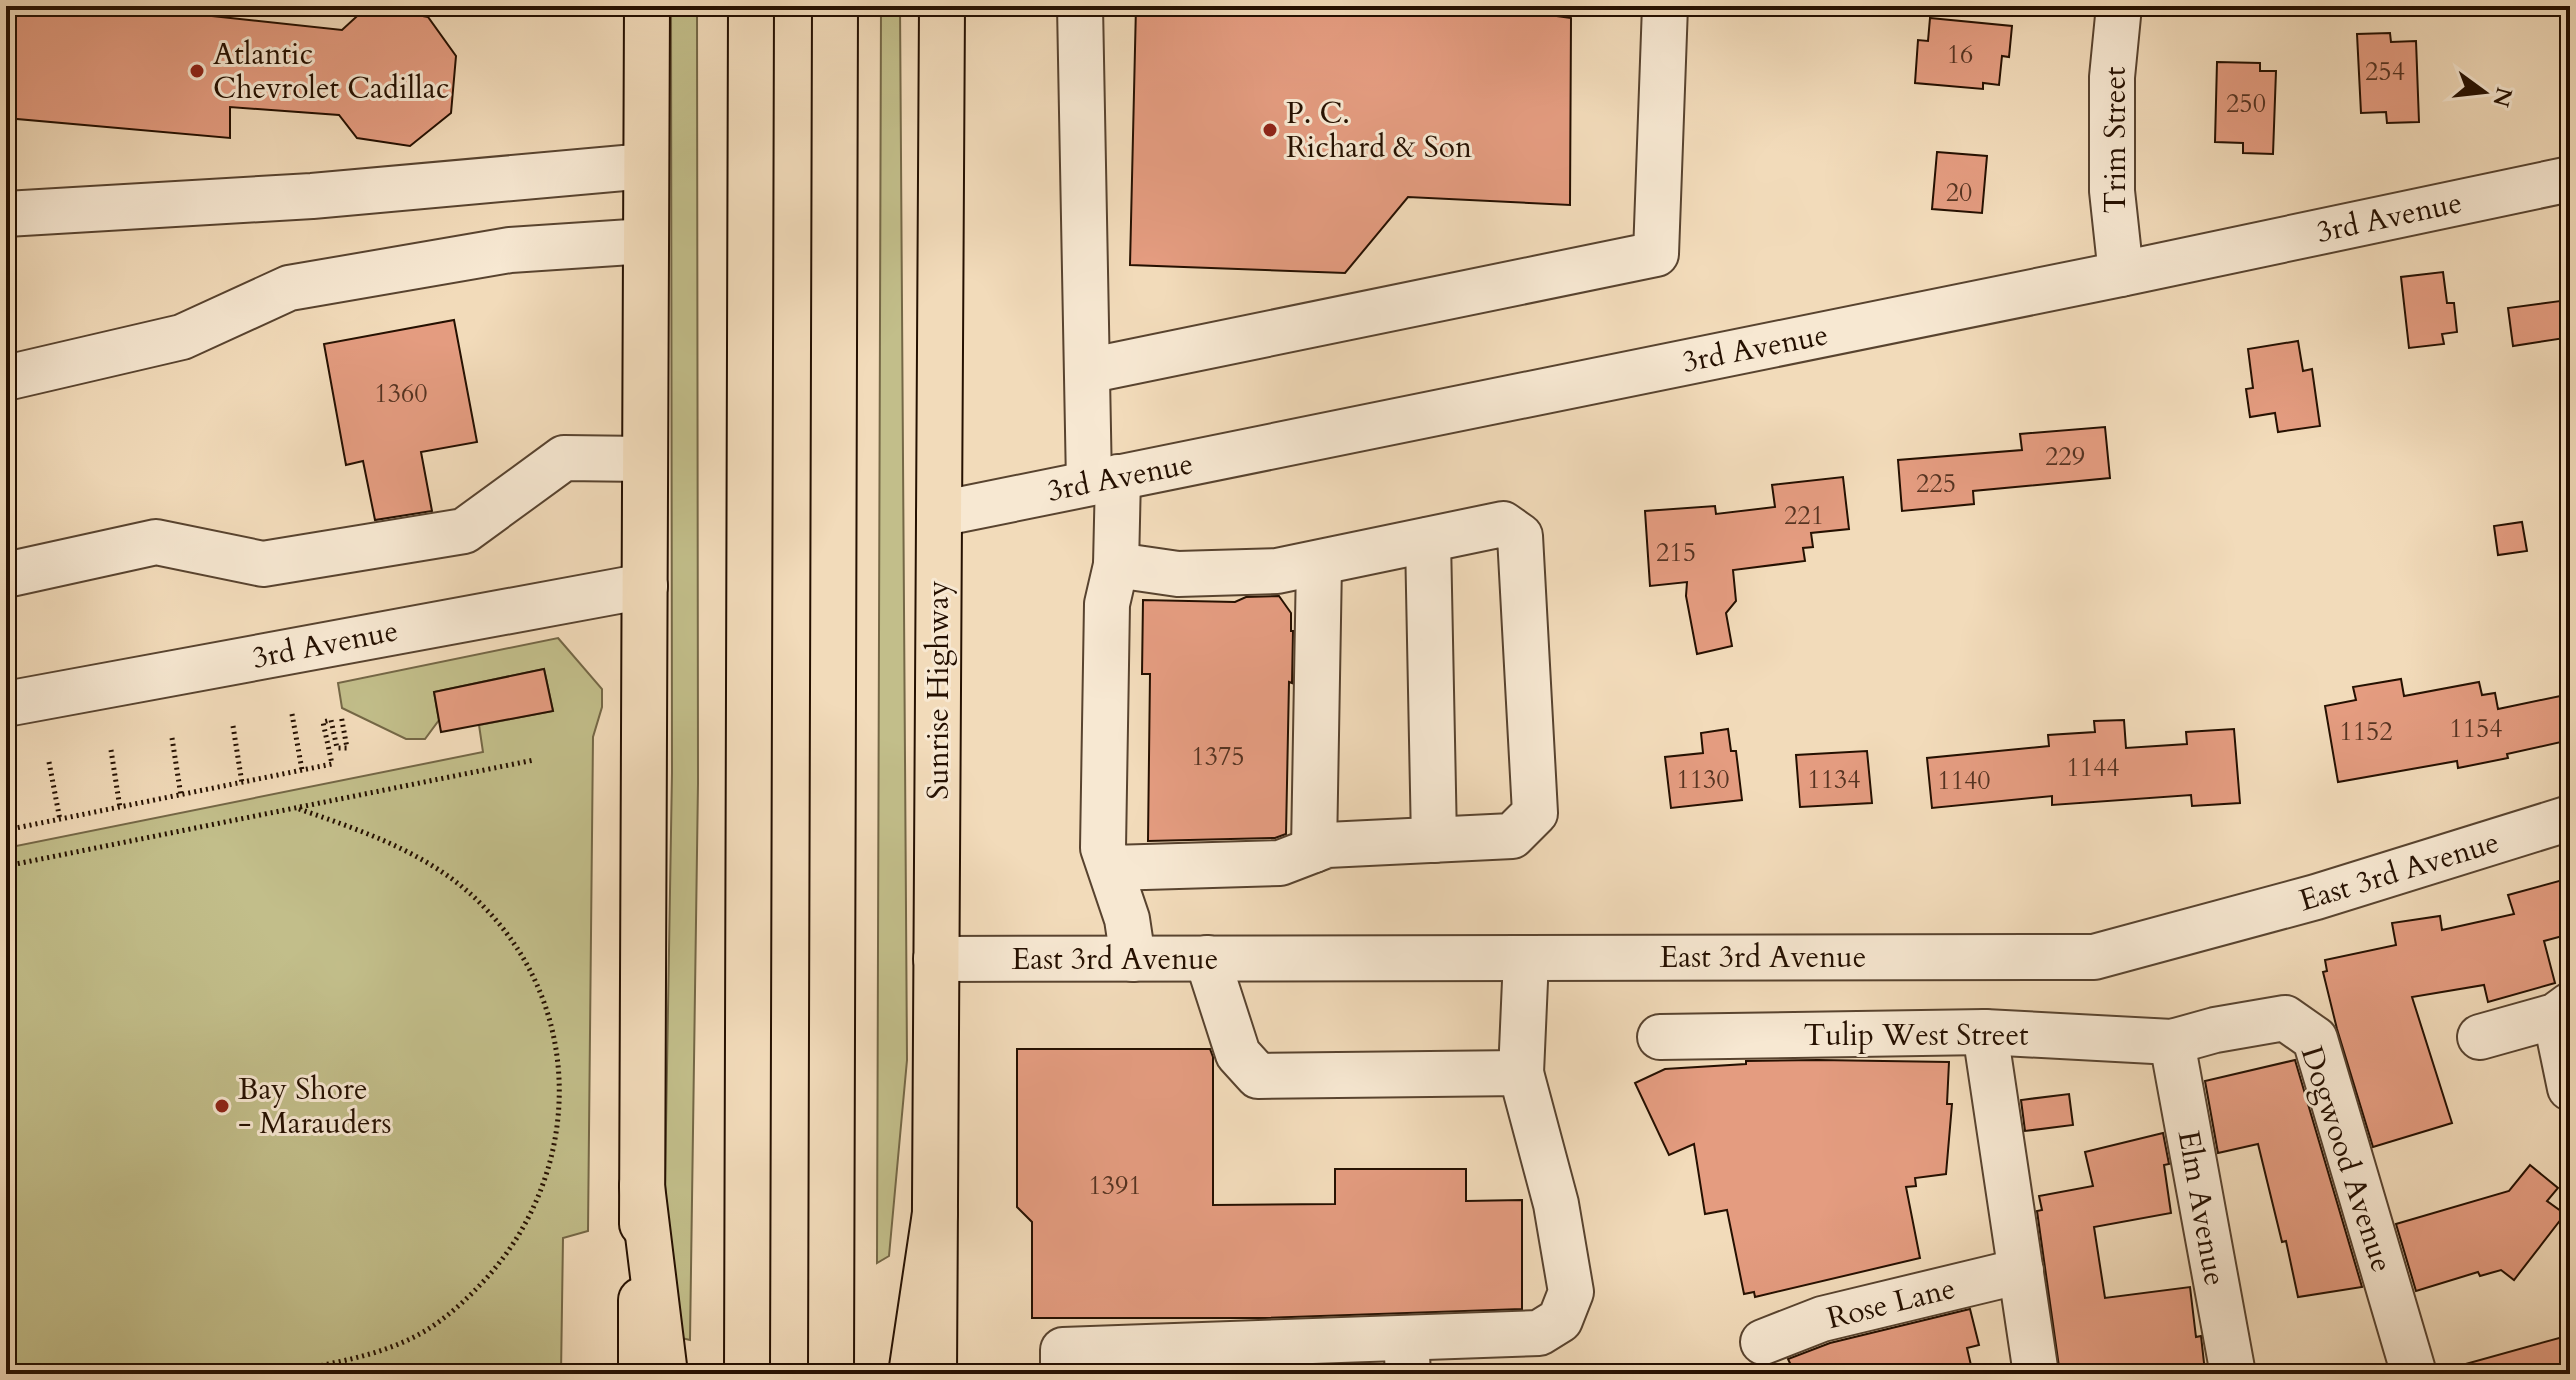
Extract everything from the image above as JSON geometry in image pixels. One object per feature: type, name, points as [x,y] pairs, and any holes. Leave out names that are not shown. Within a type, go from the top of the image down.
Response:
[{"type":"main road","points":[[641,1374],[647,6]]},
{"type":"main road","points":[[747,1374],[751,6]]},
{"type":"main road","points":[[831,1374],[835,6]]},
{"type":"main road","name":"Sunrise Highway","points":[[934,1374],[942,6]]},
{"type":"main road","points":[[642,1186],[665,1374]]},
{"type":"main road","points":[[911,1374],[935,1213]]},
{"type":"street","points":[[1080,6],[1087,371],[1116,565],[1107,604],[1103,848],[1127,919],[1133,959]]},
{"type":"street","points":[[1087,371],[1656,254],[1665,6]]},
{"type":"street","name":"Trim Street","points":[[2119,6],[2112,77],[2112,191],[2121,274]]},
{"type":"street","points":[[6,214],[312,196],[646,166]]},
{"type":"street","name":"3rd Avenue","points":[[939,514],[2121,274],[2570,179]]},
{"type":"street","points":[[6,378],[182,337],[289,288],[510,250],[646,241]]},
{"type":"street","points":[[6,575],[156,542],[263,564],[464,531],[564,458],[645,459]]},
{"type":"street","points":[[1111,868],[1280,863],[1327,845],[1512,836],[1535,813],[1520,536],[1503,524],[1277,571],[1178,574],[1116,565]]},
{"type":"street","points":[[1428,540],[1434,840]]},
{"type":"street","points":[[1314,850],[1319,563]]},
{"type":"street","name":"3rd Avenue","points":[[6,704],[645,586]]},
{"type":"street","name":"East 3rd Avenue","points":[[936,959],[2094,957],[2316,897],[2570,818]]},
{"type":"street","points":[[1207,958],[1238,1054],[1258,1076],[1521,1073]]},
{"type":"street","points":[[1063,1374],[1063,1350],[1153,1360],[1407,1356],[1539,1333],[1560,1320],[1571,1292],[1556,1204],[1521,1073],[1526,958]]},
{"type":"street","points":[[2480,1037],[2563,1011],[2570,1088]]},
{"type":"street","name":"Dogwood Avenue","points":[[2172,1042],[2215,1030],[2285,1018],[2315,1039],[2414,1374]]},
{"type":"street","points":[[1985,1032],[2036,1374]]},
{"type":"street","name":"Tulip West Street","points":[[1660,1037],[1985,1032],[2172,1042]]},
{"type":"street","name":"Elm Avenue","points":[[2172,1042],[2233,1374]]},
{"type":"street","name":"Rose Lane","points":[[1763,1342],[1822,1319],[2021,1271]]},
{"type":"path","points":[[292,714],[302,770]]},
{"type":"path","points":[[6,830],[332,764],[323,722],[331,720],[337,748],[347,748],[341,715]]},
{"type":"path","points":[[233,726],[242,783]]},
{"type":"path","points":[[172,738],[181,796]]},
{"type":"path","points":[[111,750],[120,808]]},
{"type":"path","points":[[6,866],[534,760]]},
{"type":"path","points":[[49,762],[60,820]]},
{"type":"path","points":[[280,1374],[383,1351],[428,1329],[471,1295],[523,1230],[551,1163],[560,1104],[554,1042],[543,999],[522,956],[483,906],[439,869],[370,834],[296,808]]},
{"type":"shaded area","points":[[671,6],[697,6],[698,783],[690,1340],[677,1337],[665,1186],[672,773]]},
{"type":"shaded area","points":[[881,6],[900,6],[907,1060],[889,1256],[877,1263]]},
{"type":"shaded area","points":[[558,638],[602,689],[602,707],[593,737],[588,1231],[563,1238],[561,1374],[6,1374],[6,848],[483,752],[479,725],[553,711],[544,669],[434,692],[439,720],[425,739],[406,739],[342,708],[338,683]]},
{"type":"building","points":[[6,6],[166,6],[166,11],[342,30],[368,6],[428,17],[456,56],[451,113],[410,146],[357,138],[339,115],[230,107],[230,138],[6,118]]},
{"type":"building","points":[[1136,6],[1550,6],[1557,16],[1571,18],[1570,205],[1408,197],[1345,273],[1130,265]]},
{"type":"building","points":[[1930,18],[2012,26],[2009,57],[2002,56],[1999,85],[1983,83],[1983,89],[1915,83],[1918,40],[1928,41]]},
{"type":"building","points":[[2390,33],[2391,42],[2416,41],[2419,122],[2387,123],[2386,112],[2361,113],[2357,34]]},
{"type":"building","points":[[2217,62],[2260,63],[2260,71],[2276,71],[2273,154],[2243,153],[2243,143],[2215,142]]},
{"type":"building","points":[[1937,152],[1987,156],[1982,213],[1932,209]]},
{"type":"building","points":[[2443,272],[2447,303],[2454,303],[2457,332],[2442,334],[2444,344],[2409,348],[2401,277]]},
{"type":"building","points":[[2560,301],[2565,338],[2513,346],[2508,308]]},
{"type":"building","points":[[454,320],[477,442],[421,452],[432,511],[375,520],[363,461],[346,465],[324,344]]},
{"type":"building","points":[[2298,341],[2303,371],[2312,369],[2320,426],[2278,432],[2275,413],[2250,417],[2246,389],[2253,388],[2248,349]]},
{"type":"building","points":[[2105,427],[2110,478],[1973,491],[1974,504],[1902,511],[1898,460],[2022,450],[2020,434]]},
{"type":"building","points":[[1843,477],[1849,529],[1811,533],[1813,547],[1803,548],[1805,561],[1733,570],[1736,601],[1726,613],[1732,646],[1697,654],[1686,596],[1687,582],[1650,586],[1645,511],[1715,506],[1716,514],[1775,507],[1772,485]]},
{"type":"building","points":[[2522,522],[2527,551],[2498,555],[2494,526]]},
{"type":"building","points":[[1279,596],[1291,613],[1293,631],[1286,834],[1275,838],[1148,841],[1150,674],[1142,674],[1143,600],[1235,602],[1246,597]]},
{"type":"building","points":[[544,669],[553,711],[441,732],[434,692]]},
{"type":"building","points":[[2401,679],[2404,696],[2479,682],[2482,695],[2495,693],[2498,709],[2570,694],[2570,740],[2507,754],[2508,758],[2458,768],[2457,761],[2338,782],[2325,706],[2356,700],[2353,687]]},
{"type":"building","points":[[2124,720],[2126,748],[2187,744],[2186,732],[2234,729],[2240,803],[2192,806],[2191,795],[2052,805],[2052,796],[1932,808],[1927,758],[2049,746],[2048,735],[2095,732],[2094,721]]},
{"type":"building","points":[[1728,729],[1731,751],[1736,751],[1742,800],[1671,808],[1665,757],[1703,753],[1701,733]]},
{"type":"building","points":[[1867,751],[1872,803],[1800,807],[1796,755]]},
{"type":"building","points":[[2570,878],[2570,934],[2544,941],[2555,983],[2488,1002],[2484,985],[2412,997],[2452,1123],[2373,1147],[2337,1029],[2323,972],[2327,971],[2325,960],[2396,945],[2392,923],[2440,916],[2442,930],[2514,914],[2508,895]]},
{"type":"building","points":[[1017,1049],[1210,1049],[1213,1057],[1213,1205],[1335,1204],[1335,1169],[1466,1169],[1466,1201],[1522,1200],[1522,1309],[1265,1318],[1032,1318],[1032,1222],[1017,1207]]},
{"type":"building","points":[[2295,1060],[2362,1287],[2298,1297],[2286,1241],[2282,1242],[2258,1144],[2218,1153],[2205,1081]]},
{"type":"building","points":[[1746,1061],[1949,1062],[1947,1104],[1952,1104],[1946,1174],[1915,1178],[1916,1186],[1906,1187],[1920,1258],[1755,1297],[1754,1292],[1744,1294],[1727,1210],[1705,1214],[1694,1144],[1669,1155],[1635,1083],[1665,1069],[1746,1064]]},
{"type":"building","points":[[2069,1094],[2073,1125],[2025,1131],[2021,1100]]},
{"type":"building","points":[[2163,1133],[2169,1164],[2164,1165],[2171,1213],[2094,1227],[2105,1298],[2190,1287],[2196,1337],[2201,1336],[2205,1372],[2060,1374],[2037,1211],[2042,1210],[2039,1196],[2093,1186],[2085,1152]]},
{"type":"building","points":[[2530,1165],[2558,1188],[2547,1201],[2565,1214],[2514,1280],[2501,1270],[2480,1276],[2478,1272],[2416,1291],[2396,1224],[2509,1191]]},
{"type":"building","points":[[1970,1309],[1979,1345],[1967,1348],[1973,1374],[1795,1374],[1788,1359],[1830,1343]]},
{"type":"building","points":[[2570,1335],[2570,1374],[2463,1374],[2462,1365]]},
{"type":"place","name":"Atlantic Chevrolet Cadillac","points":[[197,71]]},
{"type":"place","name":"P. C. Richard & Son","points":[[1270,130]]},
{"type":"place","name":"Bay Shore - Marauders","points":[[222,1106]]}]
